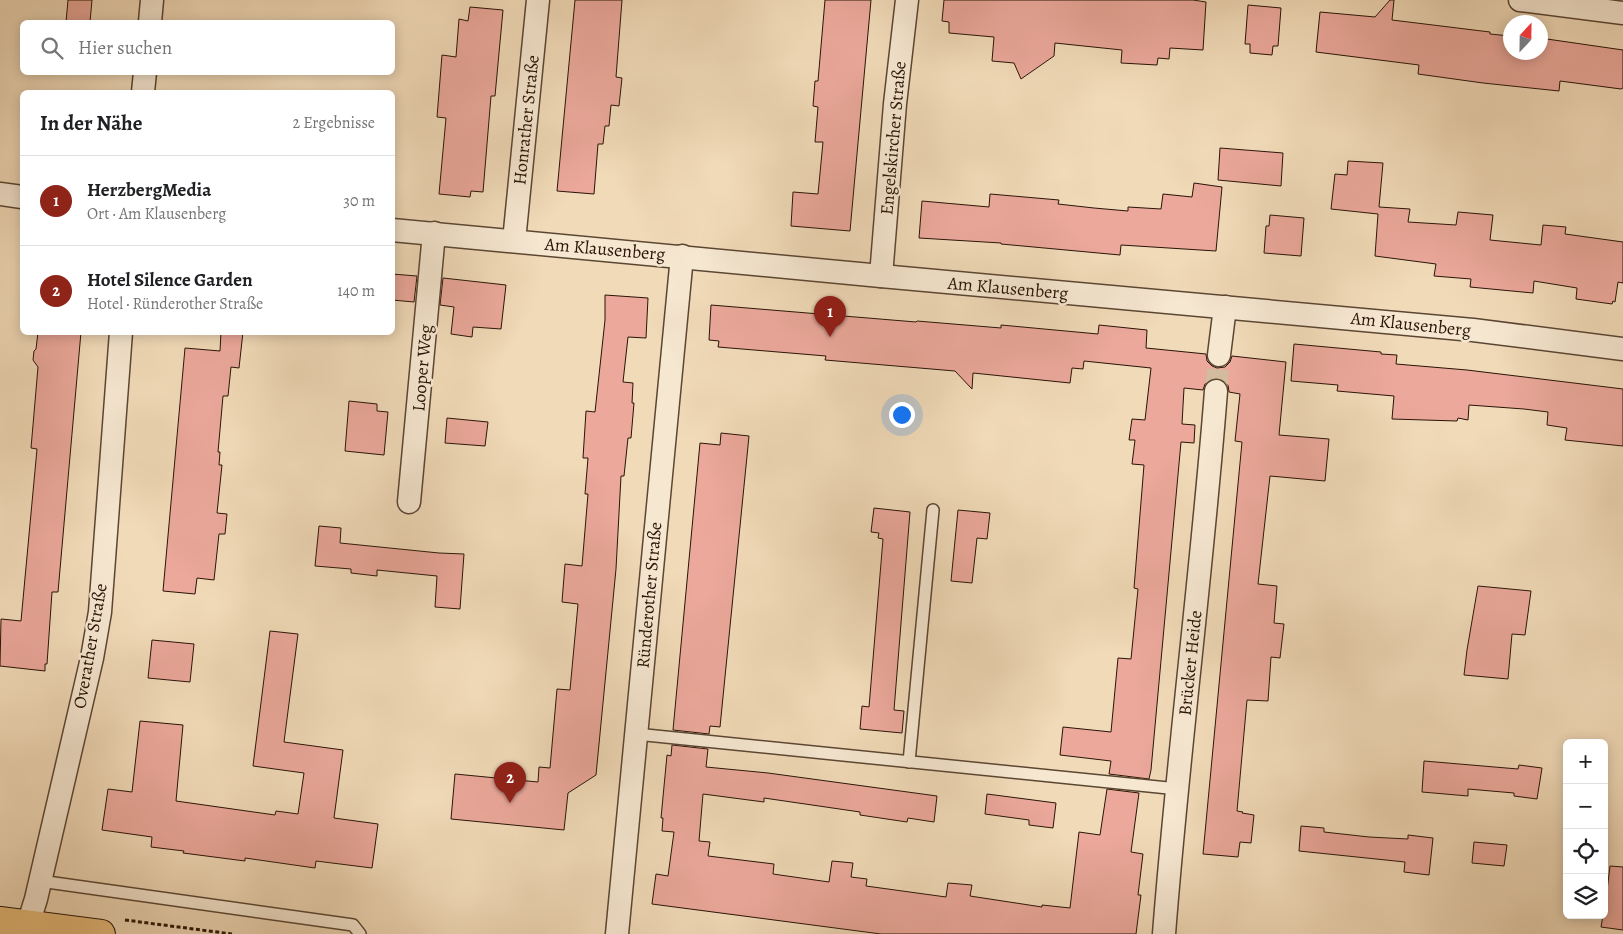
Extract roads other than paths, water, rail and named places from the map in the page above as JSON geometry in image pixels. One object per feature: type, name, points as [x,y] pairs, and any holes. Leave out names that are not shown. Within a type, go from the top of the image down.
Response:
[{"type":"main road","points":[[0,921],[26,929],[109,926]]},
{"type":"street","points":[[150,20],[152,0]]},
{"type":"street","name":"Honrather Straße","points":[[514,241],[538,0]]},
{"type":"street","name":"Engelskircher Straße","points":[[881,276],[895,104],[907,0]]},
{"type":"street","points":[[1520,0],[1623,14]]},
{"type":"street","points":[[143,90],[145,75]]},
{"type":"street","points":[[0,194],[20,196]]},
{"type":"street","name":"Am Klausenberg","points":[[395,230],[1472,330],[1623,349]]},
{"type":"street","name":"Looper Weg","points":[[409,502],[434,234]]},
{"type":"street","name":"Ründerother Straße","points":[[617,934],[682,256]]},
{"type":"street","points":[[1219,355],[1225,307]]},
{"type":"street","name":"Overather Straße","points":[[26,929],[40,881],[92,658],[100,612],[121,335]]},
{"type":"street","name":"Brücker Heide","points":[[1164,934],[1207,504],[1216,391]]},
{"type":"lane","points":[[909,762],[933,510]]},
{"type":"lane","points":[[636,734],[1178,789]]},
{"type":"lane","points":[[40,881],[353,925],[360,934]]},
{"type":"tunnel","points":[[1216,391],[1219,355]]},
{"type":"place","name":"HerzbergMedia","points":[[830,337]]},
{"type":"place","name":"Hotel Silence Garden","points":[[510,803]]}]
